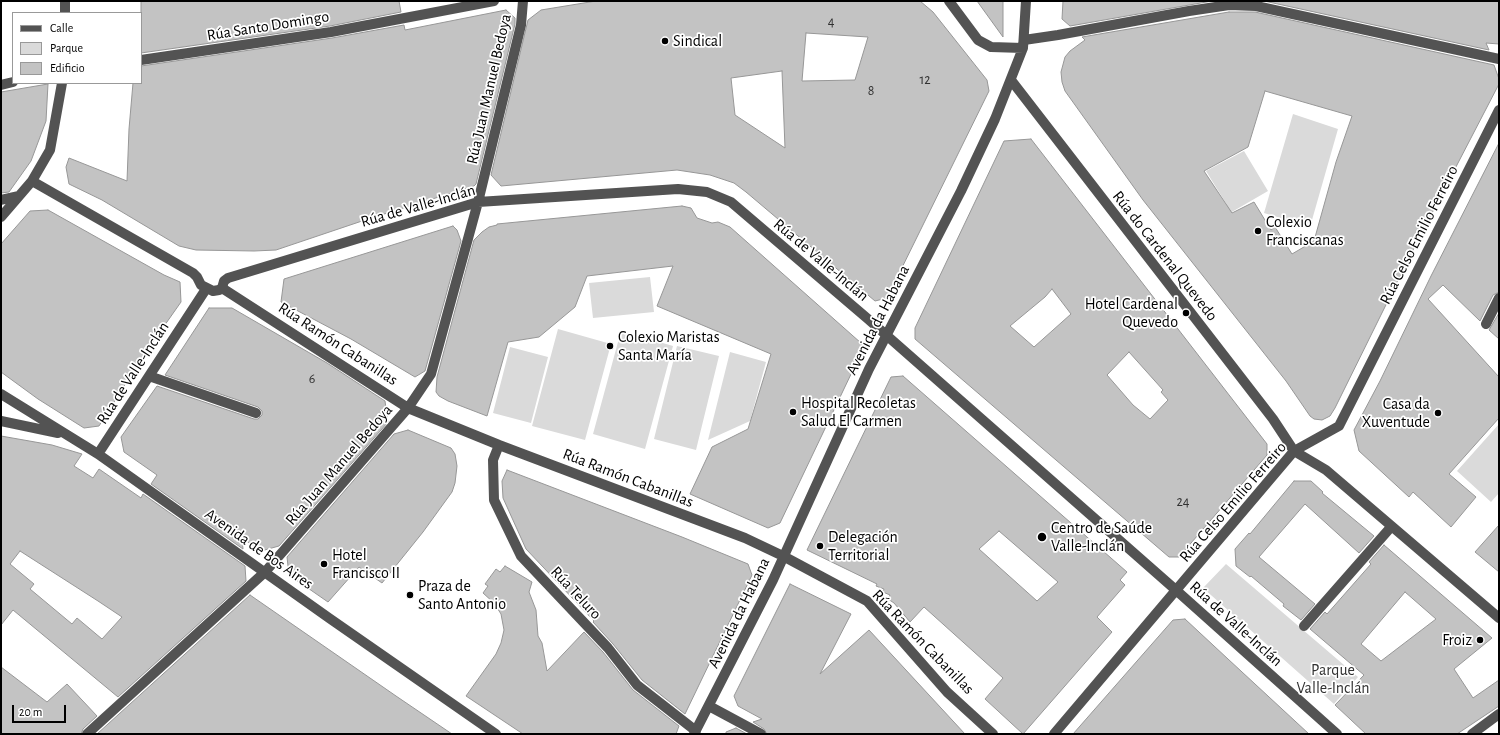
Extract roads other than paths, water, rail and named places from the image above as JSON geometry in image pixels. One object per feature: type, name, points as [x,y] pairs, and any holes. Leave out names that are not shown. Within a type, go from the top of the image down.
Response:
[{"type":"street","points":[[65,1],[65,12]]},
{"type":"street","name":"Rúa Santo Domingo","points":[[142,60],[331,32],[494,1]]},
{"type":"street","name":"Rúa Juan Manuel Bedoya","points":[[87,734],[265,572],[408,408],[431,374],[478,202],[521,25],[523,1]]},
{"type":"street","points":[[949,1],[978,40],[991,47],[1023,44],[1189,11],[1229,5],[1256,6],[1499,60]]},
{"type":"street","name":"Avenida da Habana","points":[[695,733],[773,580],[869,369],[961,191],[995,119],[1011,80],[1023,44],[1026,1]]},
{"type":"street","name":"Rúa do Cardenal Quevedo","points":[[1011,80],[1268,413],[1294,451]]},
{"type":"street","points":[[1,85],[12,82]]},
{"type":"street","points":[[1,217],[32,181],[50,150],[62,84]]},
{"type":"street","name":"Rúa Celso Emilio Ferreiro","points":[[1054,734],[1177,591],[1294,451],[1339,426],[1499,110]]},
{"type":"street","points":[[32,181],[193,273],[201,285],[206,289],[216,291],[222,288]]},
{"type":"street","name":"Rúa de Valle-Inclán","points":[[222,288],[224,281],[228,278],[478,202],[678,189],[707,192],[731,202],[1177,591],[1337,734]]},
{"type":"street","points":[[1,200],[18,196]]},
{"type":"street","name":"Rúa Ramón Cabanillas","points":[[222,288],[408,408],[746,538],[783,556],[867,602],[947,692],[993,734]]},
{"type":"street","name":"Rúa de Valle-Inclán","points":[[98,454],[206,289]]},
{"type":"street","points":[[1486,324],[1499,298]]},
{"type":"street","points":[[149,376],[256,413]]},
{"type":"street","name":"Avenida de Bos Aires","points":[[1,394],[98,454],[496,734]]},
{"type":"street","points":[[1,422],[66,435]]},
{"type":"street","name":"Rúa Teluro","points":[[499,444],[493,460],[494,500],[521,556],[608,648],[637,685],[695,733]]},
{"type":"street","points":[[1294,451],[1326,470],[1499,618]]},
{"type":"street","points":[[1304,626],[1391,527]]},
{"type":"street","points":[[710,706],[762,734]]},
{"type":"street","points":[[1472,734],[1499,714]]},
{"type":"place","name":"Sindical","points":[[665,41]]},
{"type":"place","name":"Colexio Franciscanas","points":[[1258,231]]},
{"type":"place","name":"Hotel Cardenal Quevedo","points":[[1186,313]]},
{"type":"place","name":"Colexio Maristas Santa María","points":[[610,346]]},
{"type":"place","name":"Hospital Recoletas Salud El Carmen","points":[[793,412]]},
{"type":"place","name":"Casa da Xuventude","points":[[1438,413]]},
{"type":"place","name":"Centro de Saúde Valle-Inclán","points":[[1042,537]]},
{"type":"place","name":"Delegación Territorial","points":[[820,546]]},
{"type":"place","name":"Hotel Francisco II","points":[[324,564]]},
{"type":"place","name":"Praza de Santo Antonio","points":[[410,595]]},
{"type":"place","name":"Froiz","points":[[1480,640]]},
{"type":"park label","name":"Parque Valle-Inclán","points":[[1333,679]]}]
